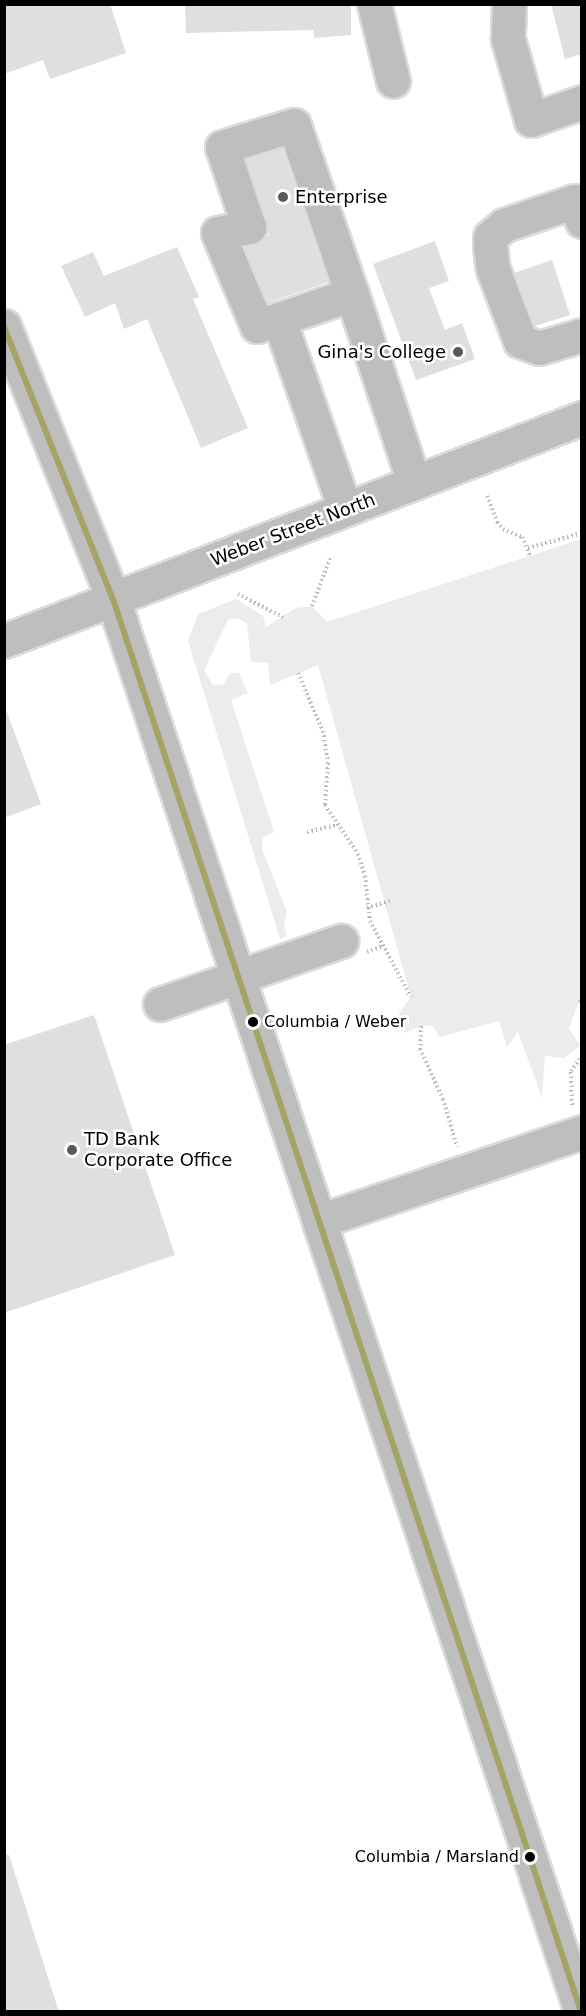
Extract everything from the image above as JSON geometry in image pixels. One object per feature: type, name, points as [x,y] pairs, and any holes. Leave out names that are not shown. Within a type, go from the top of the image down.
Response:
[{"type":"main road","points":[[374,4],[393,81]]},
{"type":"main road","points":[[508,4],[508,39],[531,120],[582,102]]},
{"type":"main road","points":[[352,294],[257,326],[218,233],[249,227],[222,147],[294,125],[352,294],[414,483]]},
{"type":"main road","points":[[578,211],[504,225],[490,237],[490,246],[494,269],[519,341],[539,348],[582,335]]},
{"type":"main road","points":[[279,319],[345,510]]},
{"type":"main road","points":[[4,326],[11,363],[113,599],[318,1221],[572,2008]]},
{"type":"main road","name":"Weber Street North","points":[[4,641],[582,418]]},
{"type":"main road","points":[[160,1004],[341,941]]},
{"type":"main road","points":[[318,1221],[580,1133]]},
{"type":"path","points":[[487,496],[503,529],[522,537],[530,556]]},
{"type":"path","points":[[528,548],[582,533]]},
{"type":"path","points":[[312,606],[330,558]]},
{"type":"path","points":[[238,594],[283,617]]},
{"type":"path","points":[[298,673],[323,731],[328,763],[326,805],[358,854],[365,876],[370,921],[411,997]]},
{"type":"path","points":[[307,832],[337,825]]},
{"type":"path","points":[[368,908],[390,901]]},
{"type":"path","points":[[421,1026],[420,1049],[443,1099],[467,1172]]},
{"type":"path","points":[[580,1133],[570,1099],[571,1071],[582,1056]]},
{"type":"shaded area","points":[[581,539],[582,1003],[579,1001],[569,1028],[580,1046],[564,1058],[545,1056],[542,1098],[518,1032],[507,1047],[499,1021],[439,1037],[433,1026],[421,1026],[405,1033],[399,1013],[411,997],[318,665],[270,685],[268,663],[251,662],[247,624],[239,618],[228,620],[204,670],[213,685],[224,684],[230,673],[239,673],[248,693],[231,700],[274,832],[263,837],[262,849],[287,912],[284,924],[287,936],[280,939],[188,641],[198,614],[236,599],[263,616],[266,627],[296,608],[312,606],[327,622]]},
{"type":"building","points":[[4,4],[110,4],[126,53],[50,79],[43,60],[4,74]]},
{"type":"building","points":[[185,4],[351,4],[351,35],[314,38],[313,30],[186,33]]},
{"type":"building","points":[[551,4],[582,4],[582,54],[565,59]]},
{"type":"building","name":"Enterprise","points":[[282,148],[328,282],[268,303],[244,247],[269,235],[246,159]]},
{"type":"building","points":[[435,241],[449,281],[429,288],[445,330],[462,323],[475,359],[416,380],[373,264]]},
{"type":"building","points":[[177,247],[199,297],[193,299],[248,428],[201,448],[147,319],[124,329],[115,303],[85,317],[61,266],[93,252],[104,276]]},
{"type":"building","points":[[552,260],[570,315],[535,326],[514,273]]},
{"type":"building","points":[[7,712],[41,804],[4,818],[4,713]]},
{"type":"building","name":"TD Bank Corporate Office","points":[[94,1015],[175,1255],[4,1313],[4,1045]]},
{"type":"building","points":[[4,1855],[9,1855],[59,2012],[4,2012]]},
{"type":"transit line","points":[[4,327],[113,599],[581,2012]]},
{"type":"place","name":"Enterprise","points":[[283,197]]},
{"type":"place","name":"Gina's College","points":[[458,352]]},
{"type":"place","name":"Columbia / Weber","points":[[253,1022]]},
{"type":"place","name":"TD Bank Corporate Office","points":[[72,1150]]},
{"type":"place","name":"Columbia / Marsland","points":[[530,1857]]}]
